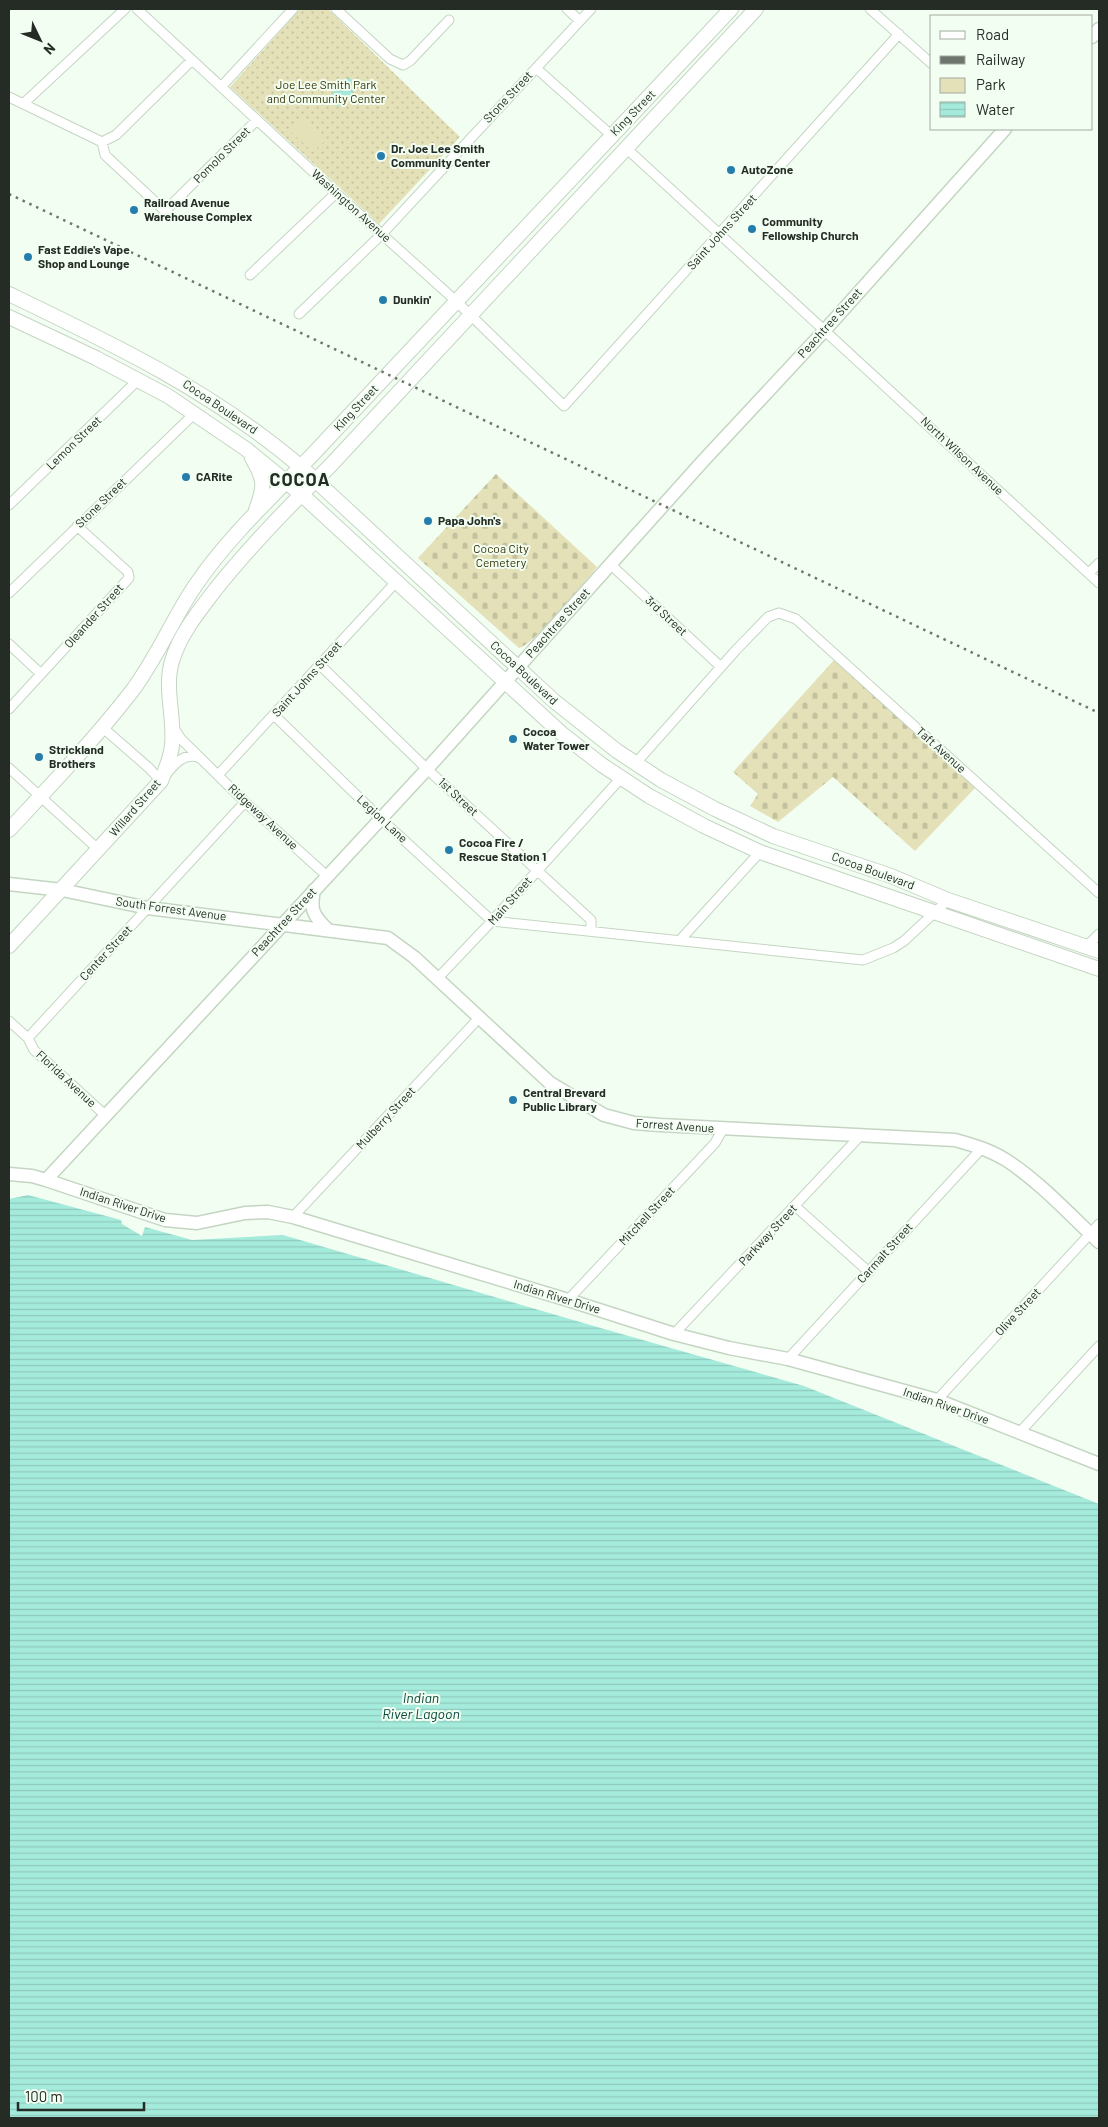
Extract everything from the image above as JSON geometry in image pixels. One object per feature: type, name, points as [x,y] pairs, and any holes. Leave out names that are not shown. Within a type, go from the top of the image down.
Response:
[{"type":"main road","name":"King Street","points":[[9,830],[102,727],[150,666],[196,585],[255,514],[732,9]]},
{"type":"main road","name":"King Street","points":[[199,610],[247,552],[756,9]]},
{"type":"main road","points":[[626,148],[626,135],[674,80],[688,54]]},
{"type":"main road","points":[[554,224],[576,191],[604,157],[609,148],[611,135]]},
{"type":"main road","name":"Cocoa Boulevard","points":[[9,294],[110,342],[183,382],[247,425],[301,467],[574,718],[635,764],[692,798],[773,836],[891,876],[948,900],[1093,949]]},
{"type":"main road","points":[[9,318],[23,314],[47,312]]},
{"type":"main road","name":"Cocoa Boulevard","points":[[9,318],[138,380],[194,413],[246,449],[301,494],[561,733],[621,778],[649,796],[729,839],[760,852],[1099,969]]},
{"type":"main road","points":[[246,449],[261,473],[264,483],[263,493],[255,514]]},
{"type":"main road","name":"Willard Street","points":[[9,946],[161,781],[168,765],[172,746],[173,727],[169,679],[173,658],[185,632],[199,610]]},
{"type":"main road","points":[[729,839],[752,840],[773,836]]},
{"type":"main road","points":[[760,852],[780,847],[810,849]]},
{"type":"street","points":[[23,104],[125,9]]},
{"type":"street","name":"Washington Avenue","points":[[136,9],[456,301],[564,406]]},
{"type":"street","points":[[222,87],[293,9]]},
{"type":"street","points":[[336,9],[390,59],[403,65],[410,61],[449,20]]},
{"type":"street","points":[[566,9],[580,21]]},
{"type":"street","name":"Stone Street","points":[[299,314],[382,234],[591,9]]},
{"type":"street","points":[[870,9],[930,62]]},
{"type":"street","name":"Saint Johns Street","points":[[564,406],[899,34]]},
{"type":"street","points":[[9,97],[102,142],[116,135],[192,60]]},
{"type":"street","points":[[536,68],[611,135]]},
{"type":"street","name":"Pomolo Street","points":[[102,142],[106,155],[165,212],[257,120]]},
{"type":"street","name":"Peachtree Street","points":[[46,1180],[427,769],[703,461],[825,330],[1003,130]]},
{"type":"street","name":"North Wilson Avenue","points":[[626,148],[1099,583]]},
{"type":"street","points":[[250,275],[336,193]]},
{"type":"street","name":"Lemon Street","points":[[9,505],[138,380]]},
{"type":"street","name":"Stone Street","points":[[9,593],[194,413]]},
{"type":"street","name":"Oleander Street","points":[[9,709],[129,578],[128,572],[77,526]]},
{"type":"street","points":[[1089,573],[1099,563]]},
{"type":"street","name":"3rd Street","points":[[610,564],[721,667]]},
{"type":"street","name":"Saint Johns Street","points":[[218,775],[396,582]]},
{"type":"street","name":"Taft Avenue","points":[[721,667],[768,618],[779,613],[796,619],[1099,893]]},
{"type":"street","points":[[9,644],[41,674]]},
{"type":"street","name":"1st Street","points":[[320,665],[427,769],[591,920],[591,931]]},
{"type":"street","points":[[635,764],[721,667]]},
{"type":"street","name":"Legion Lane","points":[[274,715],[380,818],[492,921]]},
{"type":"street","points":[[102,727],[161,781],[180,760],[188,756],[200,758]]},
{"type":"street","name":"Ridgeway Avenue","points":[[173,727],[181,739],[245,802],[327,876]]},
{"type":"street","points":[[9,768],[99,850]]},
{"type":"street","name":"Main Street","points":[[437,979],[621,778]]},
{"type":"street","name":"Center Street","points":[[28,1038],[245,802]]},
{"type":"street","points":[[681,940],[760,852]]},
{"type":"street","name":"South Forrest Avenue","points":[[9,884],[62,890],[148,908],[282,924]]},
{"type":"street","points":[[314,890],[311,904],[316,918],[327,929]]},
{"type":"street","points":[[492,921],[863,960],[893,948],[904,941],[948,900]]},
{"type":"street","name":"Forrest Avenue","points":[[282,924],[388,938],[406,951],[550,1083],[604,1115],[634,1123],[955,1140],[982,1148],[1004,1159],[1096,1233]]},
{"type":"street","points":[[1093,949],[1099,934]]},
{"type":"street","name":"Mulberry Street","points":[[293,1217],[479,1018]]},
{"type":"street","name":"Florida Avenue","points":[[9,1021],[28,1038],[34,1050],[105,1115]]},
{"type":"street","name":"Mitchell Street","points":[[568,1300],[715,1143],[723,1129]]},
{"type":"street","name":"Parkway Street","points":[[674,1334],[861,1135]]},
{"type":"street","name":"Carmalt Street","points":[[788,1359],[982,1148]]},
{"type":"street","name":"Indian River Drive","points":[[9,1174],[32,1176],[46,1180],[165,1220],[197,1223],[245,1213],[268,1212],[293,1217],[674,1334],[729,1348],[788,1359],[937,1400],[1099,1464]]},
{"type":"street","points":[[795,1206],[869,1272]]},
{"type":"street","name":"Olive Street","points":[[937,1400],[1096,1233]]},
{"type":"street","points":[[1020,1432],[1099,1346]]},
{"type":"green space","name":"Joe Lee Smith Park and Community Center","points":[[300,9],[328,9],[460,137],[379,224],[230,87]]},
{"type":"green space","points":[[302,116],[327,139],[313,152],[289,130]]},
{"type":"green space","name":"Cocoa City Cemetery","points":[[496,474],[597,567],[547,625],[526,645],[519,648],[418,558]]},
{"type":"green space","points":[[834,660],[976,787],[915,851],[833,777],[778,822],[750,806],[758,794],[733,772]]},
{"type":"water","points":[[348,77],[358,86],[339,107],[329,97]]},
{"type":"water","name":"Indian River Lagoon","points":[[28,1195],[121,1220],[122,1224],[142,1236],[145,1227],[192,1240],[283,1235],[804,1386],[1099,1504],[1099,2118],[9,2118],[9,1199]]},
{"type":"railway","points":[[9,194],[1099,713]]},
{"type":"place","name":"Dr. Joe Lee Smith Community Center","points":[[381,156]]},
{"type":"place","name":"AutoZone","points":[[731,170]]},
{"type":"place","name":"Railroad Avenue Warehouse Complex","points":[[134,210]]},
{"type":"place","name":"Community Fellowship Church","points":[[752,229]]},
{"type":"place","name":"Fast Eddie's Vape Shop and Lounge","points":[[28,257]]},
{"type":"place","name":"Dunkin'","points":[[383,300]]},
{"type":"place","name":"CARite","points":[[186,477]]},
{"type":"place","name":"Papa John's","points":[[428,521]]},
{"type":"place","name":"Cocoa Water Tower","points":[[513,739]]},
{"type":"place","name":"Strickland Brothers","points":[[39,757]]},
{"type":"place","name":"Cocoa Fire / Rescue Station 1","points":[[449,850]]},
{"type":"place","name":"Central Brevard Public Library","points":[[513,1100]]},
{"type":"district","name":"COCOA","points":[[300,480]]}]
